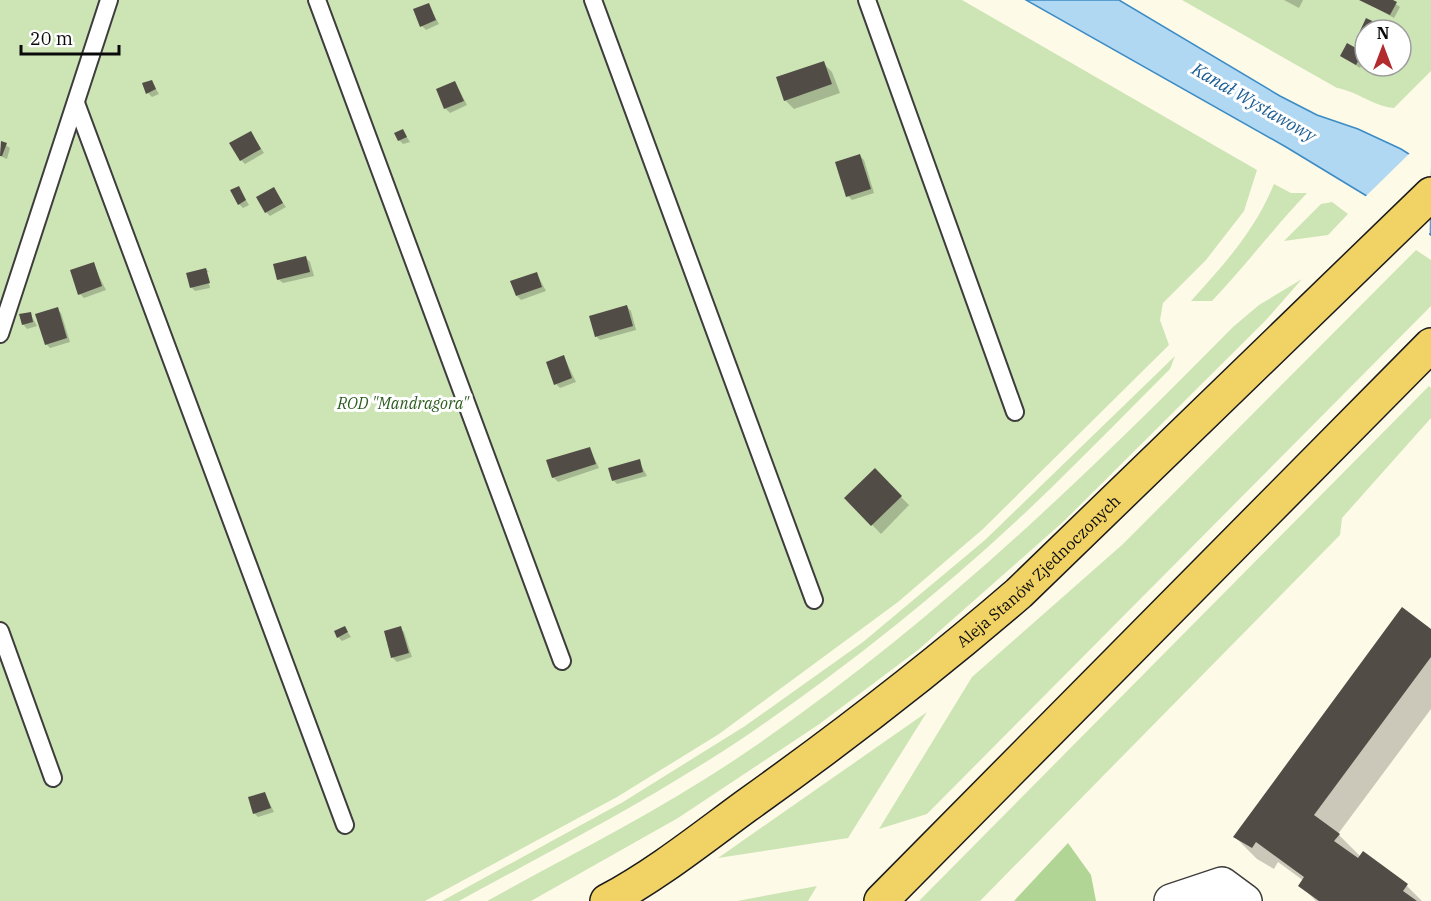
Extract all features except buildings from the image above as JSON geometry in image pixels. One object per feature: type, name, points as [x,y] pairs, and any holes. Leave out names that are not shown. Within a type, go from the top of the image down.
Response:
[{"type":"main road","name":"Aleja Stanów Zjednoczonych","points":[[607,901],[671,860],[808,761],[934,665],[996,613],[1431,194]]},
{"type":"main road","points":[[881,901],[1431,345]]},
{"type":"street","points":[[1171,901],[1222,884],[1245,901]]},
{"type":"lane","points":[[0,334],[109,0]]},
{"type":"lane","points":[[317,0],[562,660]]},
{"type":"lane","points":[[593,0],[814,600]]},
{"type":"lane","points":[[867,0],[1015,412]]},
{"type":"lane","points":[[76,103],[345,825]]},
{"type":"lane","points":[[0,631],[53,778]]},
{"type":"green space","name":"ROD \"Mandragora\"","points":[[0,0],[962,0],[1257,170],[1244,211],[1206,260],[1163,303],[1160,320],[1169,345],[983,529],[898,602],[719,734],[617,797],[425,901],[0,901]]},
{"type":"green space","points":[[1182,0],[1431,0],[1431,71],[1394,108],[1379,105],[1337,88]]},
{"type":"green space","points":[[1274,184],[1291,193],[1307,193],[1212,301],[1191,301],[1248,232]]},
{"type":"green space","points":[[1332,202],[1348,214],[1328,235],[1284,241],[1321,204]]},
{"type":"green space","points":[[1416,250],[1431,260],[1431,306],[927,814],[879,829],[972,677],[1123,544]]},
{"type":"green space","points":[[1302,279],[1266,320],[1063,522],[918,650],[818,725],[678,818],[531,901],[487,901],[647,814],[709,777],[806,710],[872,660],[935,608],[1057,499],[1117,443],[1233,327],[1259,305]]},
{"type":"green space","points":[[1175,356],[1170,369],[1013,524],[940,589],[825,680],[746,736],[641,801],[459,901],[442,901],[623,802],[745,726],[863,642],[985,540]]},
{"type":"green space","points":[[1429,386],[1431,388],[1431,418],[1342,518],[1340,535],[980,901],[919,901]]},
{"type":"green space","points":[[927,712],[848,838],[718,858]]},
{"type":"green space","points":[[1068,843],[1091,875],[1096,901],[1014,901]]},
{"type":"green space","points":[[817,886],[808,901],[737,901]]},
{"type":"water","name":"Kanał Wystawowy","points":[[1026,0],[1119,0],[1280,96],[1317,115],[1358,129],[1401,149],[1431,168],[1431,235],[1286,147]]},
{"type":"pier","points":[[1411,152],[1431,165],[1429,237],[1364,198]]}]
